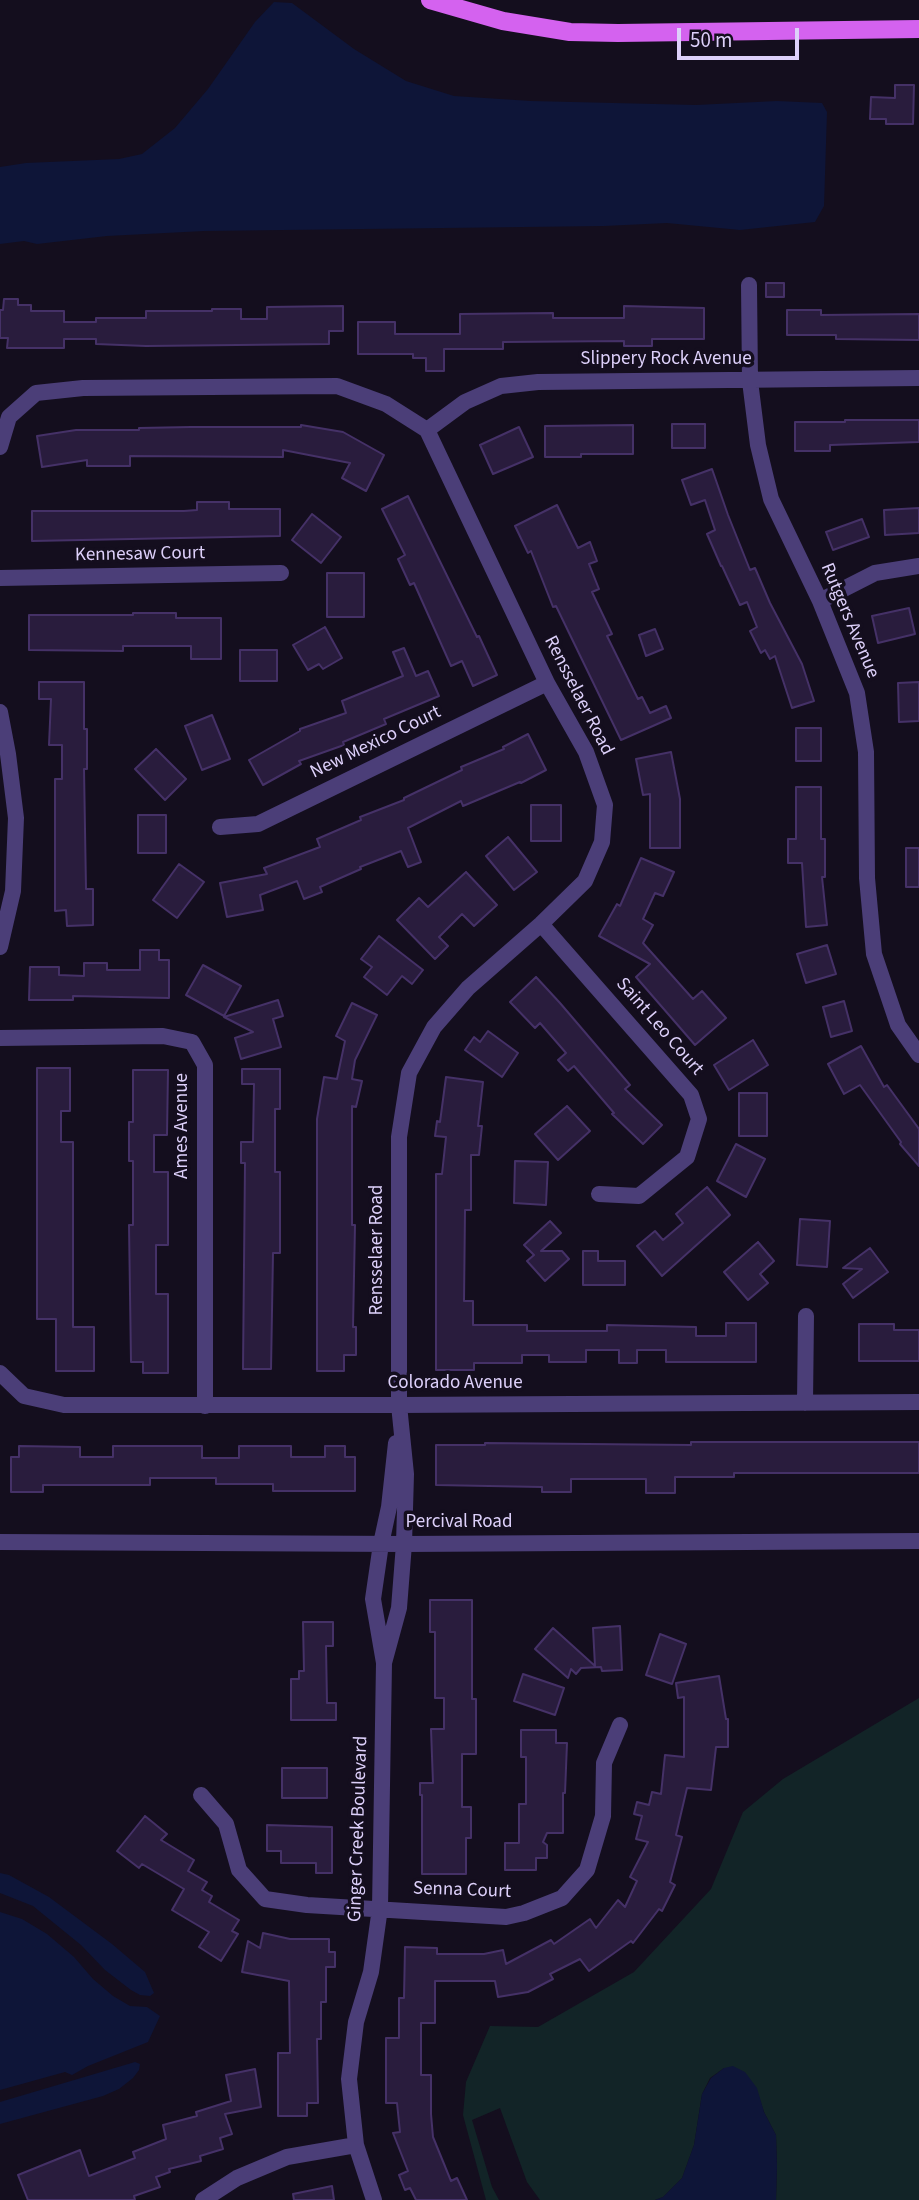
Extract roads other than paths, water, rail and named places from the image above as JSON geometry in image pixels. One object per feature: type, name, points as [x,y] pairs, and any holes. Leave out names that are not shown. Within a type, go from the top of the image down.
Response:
[{"type":"main road","points":[[430,0],[503,22],[570,32],[919,29]]},
{"type":"street","name":"Rutgers Avenue","points":[[750,285],[750,381],[758,445],[771,499],[820,601],[857,693],[866,752],[867,877],[874,954],[898,1025],[919,1055]]},
{"type":"street","name":"Slippery Rock Avenue","points":[[427,430],[465,402],[501,386],[538,382],[919,378]]},
{"type":"street","points":[[0,447],[9,417],[36,393],[83,388],[337,386],[386,404],[427,430]]},
{"type":"street","name":"Rensselaer Road","points":[[381,1544],[389,1507],[399,1405],[399,1137],[409,1073],[434,1027],[468,988],[585,881],[602,842],[605,805],[586,752],[547,683],[427,430]]},
{"type":"street","points":[[820,601],[875,573],[919,566]]},
{"type":"street","name":"Kennesaw Court","points":[[0,578],[281,573]]},
{"type":"street","name":"New Mexico Court","points":[[220,827],[258,824],[547,683]]},
{"type":"street","points":[[0,712],[16,818],[13,891],[0,947]]},
{"type":"street","name":"Saint Leo Court","points":[[541,924],[691,1095],[699,1119],[687,1157],[639,1196],[599,1194]]},
{"type":"street","name":"Ames Avenue","points":[[0,1038],[163,1036],[192,1042],[205,1065],[205,1406]]},
{"type":"street","points":[[805,1403],[806,1316]]},
{"type":"street","name":"Colorado Avenue","points":[[0,1374],[24,1396],[64,1405],[919,1402]]},
{"type":"street","name":"Rensselaer Road","points":[[399,1405],[406,1474],[404,1544]]},
{"type":"street","name":"Percival Road","points":[[0,1542],[404,1544],[919,1541]]},
{"type":"street","name":"Ginger Creek Boulevard","points":[[374,2200],[356,2145],[349,2079],[356,2022],[371,1972],[380,1908],[384,1663],[373,1599],[381,1544]]},
{"type":"street","name":"Ginger Creek Boulevard","points":[[384,1663],[399,1608],[404,1544]]},
{"type":"street","name":"Senna Court","points":[[201,1795],[226,1824],[239,1870],[265,1899],[307,1906],[506,1917],[562,1898],[587,1870],[603,1816],[604,1763],[620,1725]]},
{"type":"street","points":[[203,2200],[237,2178],[287,2157],[356,2145]]},
{"type":"water","points":[[274,2],[292,3],[354,49],[406,81],[454,96],[531,101],[696,105],[777,101],[822,103],[827,112],[824,206],[815,222],[740,230],[667,223],[204,231],[107,236],[37,244],[24,241],[0,244],[0,167],[26,163],[119,159],[142,154],[175,128],[208,89],[255,22]]},
{"type":"water","points":[[0,1873],[9,1875],[49,1897],[112,1944],[145,1972],[154,1993],[150,1996],[140,1995],[131,1990],[33,1906],[0,1893]]},
{"type":"water","points":[[0,1912],[22,1919],[47,1934],[113,1996],[130,2006],[147,2007],[160,2016],[148,2042],[72,2075],[65,2072],[0,2090]]},
{"type":"water","points":[[135,2062],[140,2064],[139,2070],[119,2089],[103,2096],[0,2124],[0,2102]]},
{"type":"water","points":[[733,2066],[745,2072],[757,2088],[764,2112],[776,2135],[776,2200],[655,2200],[663,2197],[682,2178],[694,2145],[702,2094],[711,2078],[724,2068]]}]
